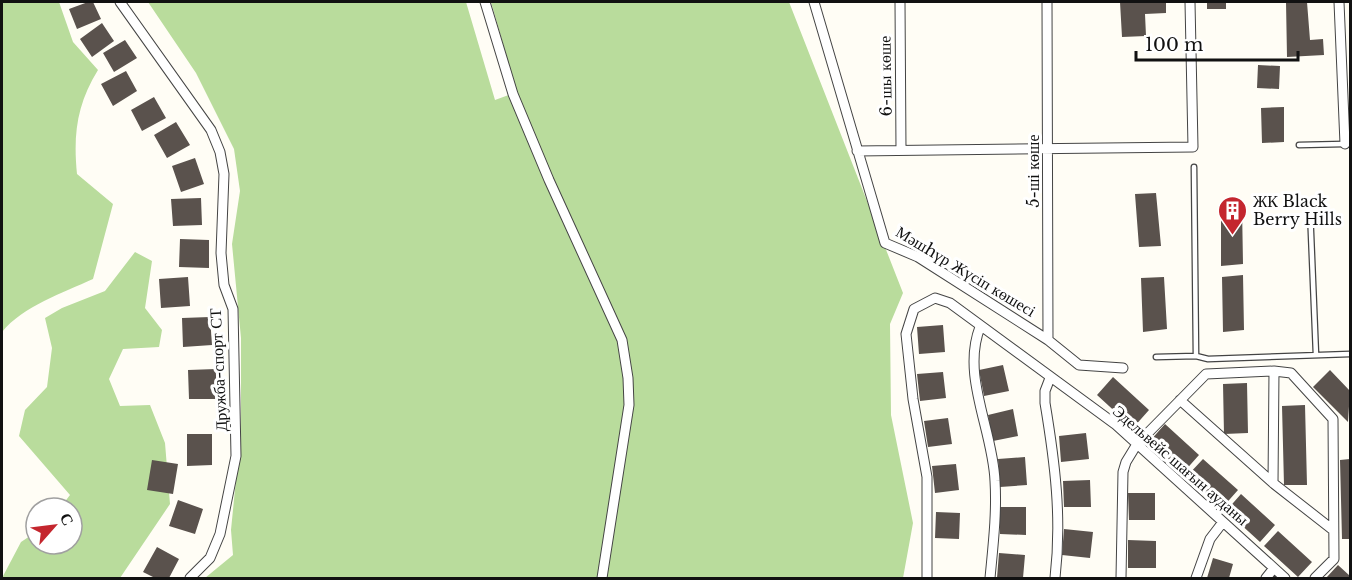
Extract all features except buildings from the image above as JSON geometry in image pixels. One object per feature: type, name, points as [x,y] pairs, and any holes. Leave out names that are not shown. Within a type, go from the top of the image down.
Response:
[{"type":"street","name":"Дружба-спорт СТ","points":[[120,2],[211,130],[220,152],[224,174],[221,253],[224,285],[233,309],[237,456],[220,534],[210,558],[190,579]]},
{"type":"street","points":[[485,2],[522,115],[622,340],[628,378],[629,405],[602,579]]},
{"type":"street","name":"Мәшhүр Жүсіп көшесі","points":[[814,2],[885,243],[918,257],[1048,340],[1079,365],[1123,368]]},
{"type":"street","name":"6-шы көше","points":[[900,2],[901,150]]},
{"type":"street","name":"5-ші көше","points":[[1047,2],[1048,340]]},
{"type":"street","points":[[857,151],[1193,147],[1190,2]]},
{"type":"street","points":[[1338,2],[1345,144]]},
{"type":"street","name":"Эдельвейс шағын ауданы","points":[[927,579],[927,477],[914,410],[906,334],[914,309],[935,298],[950,303],[1115,424],[1285,579]]},
{"type":"street","points":[[980,327],[973,346],[974,372],[995,481],[990,579]]},
{"type":"street","points":[[1273,483],[1274,370]]},
{"type":"street","points":[[1121,579],[1123,472],[1137,444],[1206,374],[1274,370],[1291,373],[1333,420],[1334,559],[1315,579]]},
{"type":"street","points":[[1050,378],[1045,391],[1045,403],[1058,479],[1059,522],[1055,579]]},
{"type":"street","points":[[1180,400],[1273,483],[1333,530]]},
{"type":"street","points":[[1196,579],[1210,538],[1223,522]]},
{"type":"street","points":[[1266,579],[1274,568]]},
{"type":"lane","points":[[1299,145],[1345,144]]},
{"type":"lane","points":[[1194,167],[1196,356]]},
{"type":"lane","points":[[1310,209],[1316,355]]},
{"type":"lane","points":[[1156,357],[1196,356],[1208,359],[1350,354]]},
{"type":"green space","points":[[2,2],[59,2],[73,42],[98,70],[85,95],[78,120],[77,174],[113,204],[93,279],[32,307],[2,332]]},
{"type":"green space","points":[[148,2],[466,2],[495,100],[517,92],[491,2],[789,2],[903,293],[890,324],[891,415],[913,523],[903,578],[205,578],[233,555],[231,530],[241,429],[241,338],[232,244],[240,191],[234,149],[196,73]]},
{"type":"green space","points":[[135,252],[152,261],[145,308],[162,330],[159,347],[123,349],[109,379],[120,406],[150,405],[165,443],[170,504],[120,578],[2,578],[24,540],[24,556],[84,556],[84,496],[69,496],[19,436],[25,410],[47,387],[52,348],[45,318],[62,308],[105,291]]},
{"type":"place","name":"ЖК Black Berry Hills","points":[[1232,236]]}]
